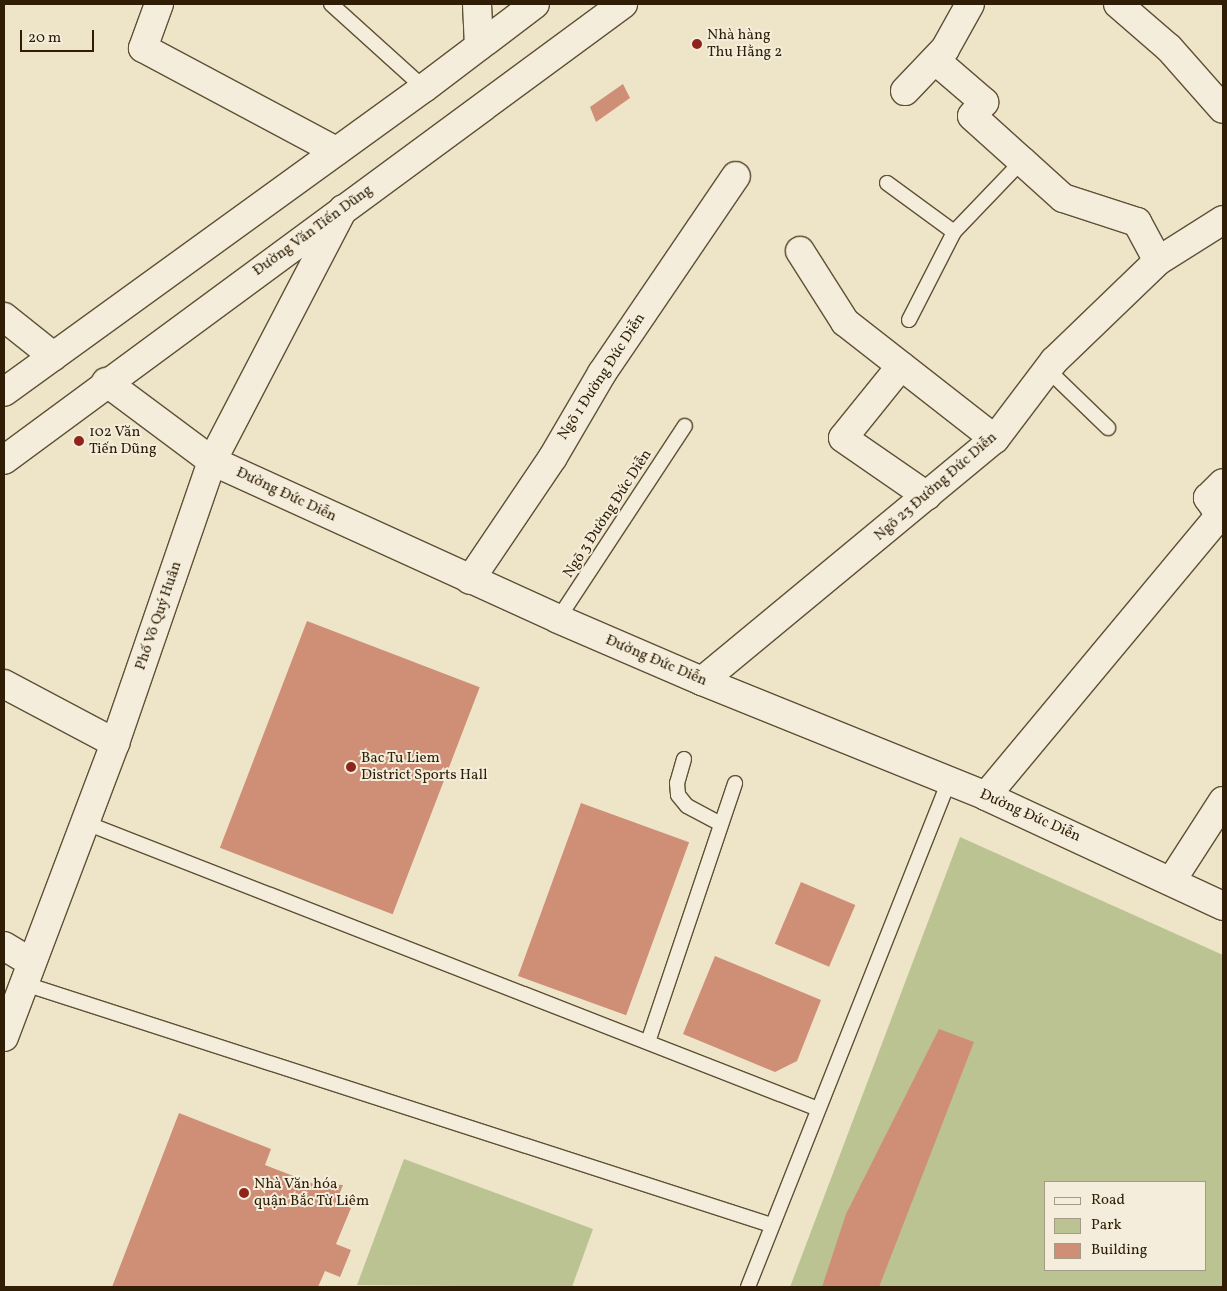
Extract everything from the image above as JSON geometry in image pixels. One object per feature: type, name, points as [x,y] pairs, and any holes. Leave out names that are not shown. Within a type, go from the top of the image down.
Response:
[{"type":"street","points":[[159,4],[143,48],[336,151]]},
{"type":"street","points":[[477,4],[479,46]]},
{"type":"street","points":[[4,392],[424,88],[535,4]]},
{"type":"street","name":"Đường Văn Tiến Dũng","points":[[4,460],[106,382],[623,4]]},
{"type":"street","points":[[905,91],[945,49],[970,4]]},
{"type":"street","points":[[1118,4],[1169,48],[1223,109]]},
{"type":"street","points":[[935,60],[984,102],[972,116],[1022,162],[1062,198],[1137,222],[1158,262]]},
{"type":"street","name":"Ngõ 1 Đường Đức Diễn","points":[[470,580],[553,456],[602,373],[736,176]]},
{"type":"street","name":"Phố Võ Quý Huân","points":[[4,1037],[115,743],[212,461],[343,209]]},
{"type":"street","name":"Ngõ 23 Đường Đức Diễn","points":[[702,681],[995,439],[1047,370],[1158,262],[1223,220]]},
{"type":"street","points":[[800,251],[845,322],[995,439]]},
{"type":"street","points":[[4,317],[53,356]]},
{"type":"street","points":[[901,366],[843,438],[927,496]]},
{"type":"street","name":"Đường Đức Diễn","points":[[106,382],[212,461],[558,619],[702,681],[986,796],[1172,880],[1223,906]]},
{"type":"street","points":[[986,796],[1220,514],[1208,498],[1223,483]]},
{"type":"street","points":[[4,684],[115,743]]},
{"type":"street","points":[[1172,880],[1223,801]]},
{"type":"street","points":[[4,946],[28,973]]},
{"type":"lane","points":[[331,4],[424,88]]},
{"type":"lane","points":[[909,320],[954,232],[1022,162]]},
{"type":"lane","points":[[887,183],[954,232]]},
{"type":"lane","points":[[1047,370],[1108,428]]},
{"type":"lane","name":"Ngõ 3 Đường Đức Diễn","points":[[558,619],[685,426]]},
{"type":"lane","points":[[684,759],[677,783],[678,795],[687,806],[722,824]]},
{"type":"lane","points":[[748,1287],[771,1225],[949,781]]},
{"type":"lane","points":[[648,1042],[735,783]]},
{"type":"lane","points":[[86,823],[818,1109]]},
{"type":"lane","points":[[28,973],[771,1225]]},
{"type":"green space","points":[[960,837],[1223,955],[1223,1287],[790,1287]]},
{"type":"green space","points":[[404,1159],[593,1229],[572,1287],[357,1285]]},
{"type":"building","points":[[623,84],[630,98],[596,122],[590,107]]},
{"type":"building","name":"Bac Tu Liem District Sports Hall","points":[[307,621],[480,687],[393,914],[220,848]]},
{"type":"building","points":[[581,803],[689,842],[626,1015],[518,976]]},
{"type":"building","points":[[801,882],[855,905],[829,967],[775,944]]},
{"type":"building","points":[[715,956],[821,1000],[797,1061],[775,1072],[683,1034]]},
{"type":"building","points":[[939,1029],[974,1042],[879,1287],[822,1287],[846,1214]]},
{"type":"building","name":"Nhà Văn hóa quận Bắc Từ Liêm","points":[[179,1113],[271,1149],[265,1165],[314,1184],[343,1185],[336,1202],[351,1208],[336,1244],[351,1250],[340,1277],[325,1271],[318,1287],[112,1287]]},
{"type":"place","name":"Nhà hàng Thu Hằng 2","points":[[697,44]]},
{"type":"place","name":"102 Văn Tiến Dũng","points":[[79,441]]},
{"type":"place","name":"Bac Tu Liem District Sports Hall","points":[[351,767]]},
{"type":"place","name":"Nhà Văn hóa quận Bắc Từ Liêm","points":[[244,1193]]}]
